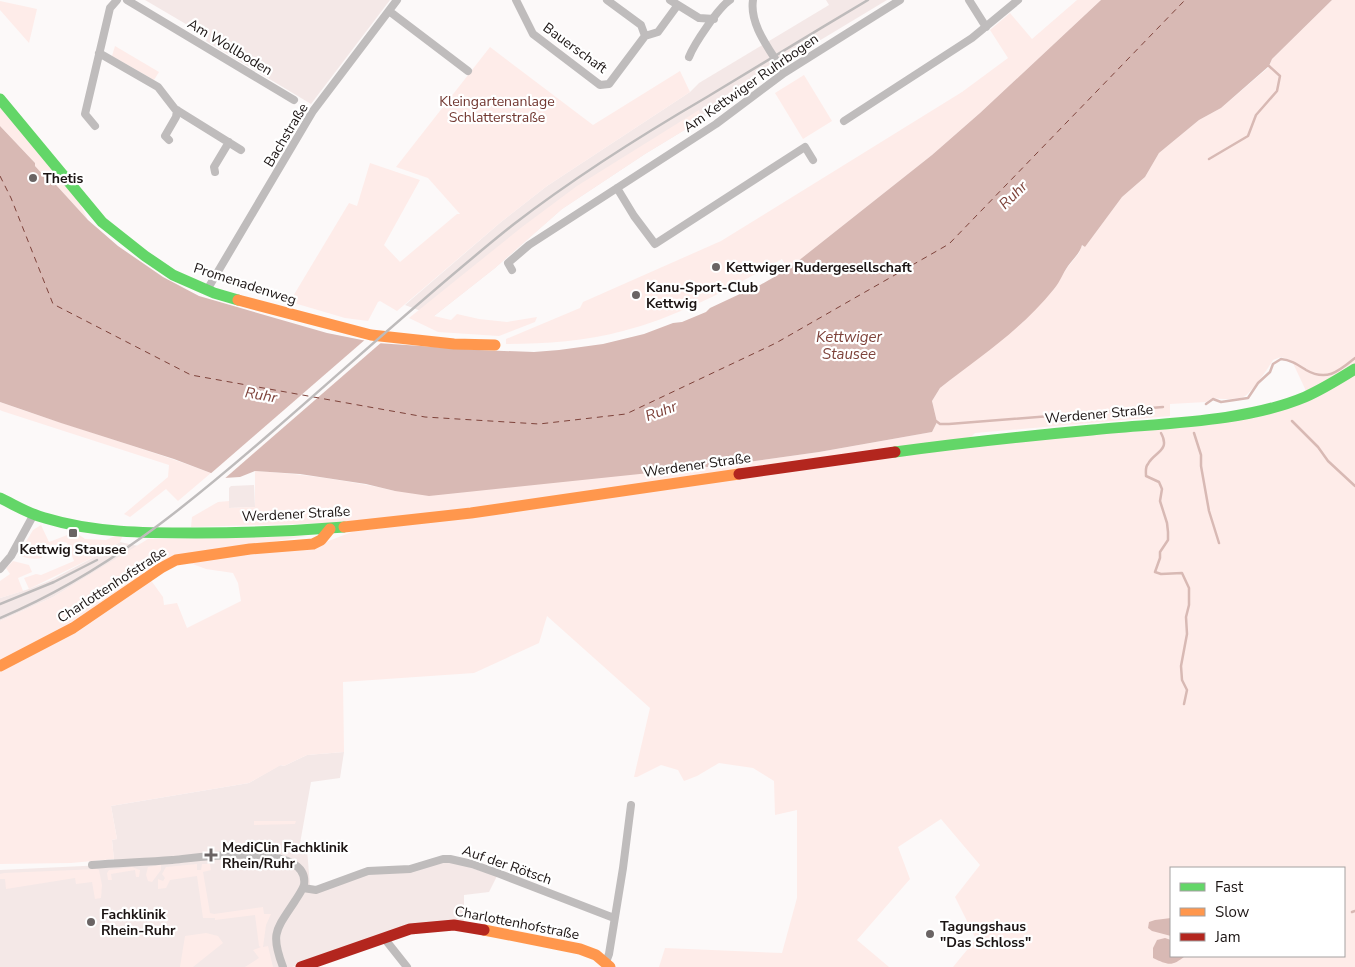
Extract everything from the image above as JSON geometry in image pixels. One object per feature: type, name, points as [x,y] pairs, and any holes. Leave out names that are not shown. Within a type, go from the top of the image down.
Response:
[{"type":"main road","name":"Promenadenweg","points":[[0,99],[95,215],[109,229],[166,270],[207,290],[290,315],[371,335],[454,344],[496,345]]},
{"type":"main road","name":"Werdener Straße","points":[[0,498],[51,520],[156,533],[330,529],[451,516],[989,439],[1239,414],[1272,408],[1305,396],[1355,369]]},
{"type":"main road","name":"Charlottenhofstraße","points":[[0,666],[67,632],[161,568],[176,560],[250,548],[315,543],[321,540],[330,529]]},
{"type":"main road","name":"Charlottenhofstraße","points":[[301,967],[410,929],[428,925],[460,925],[580,950],[596,955],[608,965]]},
{"type":"street","points":[[95,126],[85,114],[110,8],[117,0]]},
{"type":"street","name":"Am Wollboden","points":[[127,0],[294,100]]},
{"type":"street","name":"Bachstraße","points":[[207,290],[313,111],[397,0]]},
{"type":"street","name":"Bauerschaft","points":[[516,0],[533,34],[600,85],[609,84],[645,36],[658,32],[677,6]]},
{"type":"street","points":[[607,0],[641,25],[645,36]]},
{"type":"street","points":[[670,0],[698,18],[714,19]]},
{"type":"street","points":[[689,58],[722,7],[730,0]]},
{"type":"street","points":[[753,0],[752,10],[755,22],[784,73]]},
{"type":"street","name":"Am Kettwiger Ruhrbogen","points":[[512,270],[508,263],[520,252],[561,223],[716,124],[784,73],[900,0]]},
{"type":"street","points":[[969,0],[986,27]]},
{"type":"street","points":[[844,121],[986,27],[1018,0]]},
{"type":"street","points":[[389,11],[468,71]]},
{"type":"street","points":[[100,53],[158,87],[177,110],[241,150]]},
{"type":"street","points":[[169,140],[166,136],[176,117],[177,110]]},
{"type":"street","points":[[215,172],[214,168],[229,142]]},
{"type":"street","points":[[617,188],[634,216],[655,244],[805,147],[813,160]]},
{"type":"street","points":[[0,569],[11,556],[34,514]]},
{"type":"street","points":[[608,965],[614,918],[624,868],[631,805]]},
{"type":"street","points":[[92,865],[257,854],[282,859],[299,867],[304,879],[303,888],[276,933],[275,944],[283,967]]},
{"type":"street","name":"Auf der Rötsch","points":[[303,888],[316,890],[368,872],[410,869],[443,859],[450,859],[472,864],[500,874],[614,918]]},
{"type":"street","points":[[384,938],[407,967]]},
{"type":"shaded area","points":[[145,0],[390,0],[311,104],[206,41],[208,37]]},
{"type":"shaded area","points":[[826,0],[887,0],[751,82],[748,88],[719,104],[701,120],[645,154],[562,209],[495,268],[434,316],[405,305],[501,222],[547,186],[690,92],[699,83],[829,5]]},
{"type":"shaded area","points":[[254,485],[255,507],[229,508],[229,488],[231,486]]},
{"type":"shaded area","points":[[120,542],[138,546],[53,597],[0,621],[0,598],[49,581]]},
{"type":"shaded area","name":"MediClin Fachklinik Rhein/Ruhr","points":[[344,752],[340,778],[311,782],[299,849],[307,849],[310,886],[317,891],[362,875],[446,860],[497,876],[489,892],[464,895],[464,921],[328,954],[292,967],[0,967],[0,870],[104,865],[114,860],[112,840],[117,839],[111,806],[249,783],[280,765],[284,766],[307,755]]},
{"type":"green space","points":[[1077,0],[1101,0],[932,155],[788,269],[782,259],[724,291],[685,309],[665,318],[623,331],[565,341],[506,344],[506,339],[580,308],[583,302],[721,241],[962,92],[1008,58],[990,30],[1010,13],[1032,39]]},
{"type":"green space","points":[[1332,0],[1355,0],[1355,967],[953,967],[976,939],[955,897],[980,865],[941,819],[898,847],[910,879],[857,940],[889,967],[659,967],[665,948],[782,953],[797,898],[797,810],[775,815],[774,781],[753,768],[719,763],[684,781],[678,770],[661,765],[634,777],[650,708],[547,616],[539,643],[474,673],[343,682],[344,752],[307,755],[284,766],[281,765],[249,783],[111,806],[117,839],[112,840],[114,859],[71,863],[0,864],[0,670],[150,579],[163,597],[164,605],[177,603],[187,628],[241,601],[238,583],[233,573],[206,569],[187,562],[318,545],[357,530],[974,443],[1279,409],[1307,393],[1292,361],[1281,357],[1273,360],[1255,386],[1243,397],[1232,399],[1212,398],[1206,402],[1170,404],[1170,416],[975,433],[971,437],[453,512],[329,523],[191,527],[192,517],[218,502],[229,501],[229,508],[255,507],[255,471],[325,478],[395,491],[726,465],[819,452],[932,432],[937,422],[932,401],[940,388],[1023,322],[1054,289],[1079,253],[1082,245],[1085,247],[1122,197],[1145,177],[1159,153],[1199,120],[1221,108],[1269,67],[1272,59]]},
{"type":"green space","points":[[0,1],[37,9],[29,43],[0,10]]},
{"type":"green space","points":[[115,46],[159,72],[154,80],[112,56]]},
{"type":"green space","name":"Kleingartenanlage Schlatterstraße","points":[[490,47],[593,125],[680,71],[690,92],[547,186],[501,222],[397,311],[380,301],[368,321],[345,318],[294,303],[292,310],[286,308],[349,203],[357,206],[370,163],[420,180],[384,245],[400,262],[457,214],[460,214],[428,178],[396,167]]},
{"type":"green space","points":[[804,75],[832,121],[803,139],[775,93]]},
{"type":"green space","points":[[0,103],[76,196],[88,220],[47,175],[45,178],[35,166],[35,163],[0,126]]},
{"type":"green space","points":[[699,110],[701,120],[645,154],[562,209],[495,268],[434,316],[451,320],[457,314],[507,322],[537,317],[535,322],[499,336],[438,332],[409,318],[522,227],[577,186]]},
{"type":"green space","points":[[0,402],[211,473],[178,501],[166,489],[130,517],[124,514],[168,477],[169,465],[2,411],[0,410]]},
{"type":"green space","points":[[41,525],[49,542],[70,534],[78,534],[85,539],[106,540],[117,535],[123,535],[120,542],[98,555],[29,589],[24,578],[36,574],[41,575],[74,561],[67,543],[64,542],[41,550],[42,558],[36,559],[18,555],[33,530]]},
{"type":"green space","points":[[307,536],[175,558],[55,635],[0,662],[0,621],[53,597],[148,539]]},
{"type":"green space","points":[[13,561],[29,565],[32,572],[18,578],[23,591],[0,598],[0,581],[10,574],[6,568]]},
{"type":"green space","points":[[254,821],[296,821],[295,824],[254,825]]},
{"type":"green space","points":[[197,864],[197,870],[201,870],[202,864],[210,864],[211,870],[203,872],[210,913],[263,907],[264,914],[271,914],[266,925],[263,947],[268,946],[273,967],[245,967],[259,958],[253,950],[261,947],[259,946],[255,915],[215,920],[215,918],[203,918],[197,876],[170,880],[166,888],[158,889],[158,879],[163,881],[165,878],[162,874],[166,867]]},
{"type":"green space","points":[[161,865],[161,870],[152,882],[148,881],[146,875],[148,867]]},
{"type":"green space","points":[[132,867],[140,870],[139,877],[136,877],[135,870],[111,874],[112,880],[108,880],[107,873],[109,870]]},
{"type":"green space","points":[[99,870],[102,885],[101,898],[95,899],[92,882],[76,884],[75,878],[6,889],[5,879],[0,879],[0,874],[4,873]]},
{"type":"green space","points":[[206,933],[218,936],[223,943],[193,967],[180,967],[185,936]]},
{"type":"water","name":"Kettwiger Stausee","points":[[1101,0],[1332,0],[1272,59],[1269,66],[1221,108],[1199,120],[1159,153],[1145,177],[1122,197],[1085,247],[1082,245],[1080,251],[1056,286],[1042,303],[1000,342],[940,388],[932,401],[937,422],[932,432],[819,452],[726,465],[429,496],[300,474],[255,471],[240,477],[224,478],[174,459],[0,402],[0,126],[35,163],[35,166],[45,177],[47,175],[88,220],[118,246],[163,277],[199,296],[327,333],[377,343],[479,350],[534,352],[559,350],[603,344],[682,322],[742,293],[748,292],[788,269],[932,155]]},
{"type":"water","points":[[1170,918],[1170,936],[1152,931],[1148,928],[1149,922]]},
{"type":"water","points":[[1165,938],[1170,940],[1170,957],[1184,957],[1170,964],[1153,958],[1153,948],[1157,940]]},
{"type":"pier","points":[[367,338],[383,341],[223,480],[209,475]]},
{"type":"waterway","points":[[1209,159],[1248,136],[1256,115],[1277,91],[1280,76],[1269,66]]},
{"type":"waterway","points":[[1206,404],[1213,399],[1221,402],[1248,398],[1258,383],[1270,372],[1273,364],[1281,359],[1313,373],[1327,375],[1338,371],[1355,358]]},
{"type":"waterway","points":[[936,421],[940,424],[949,424],[1163,407]]},
{"type":"waterway","points":[[1292,421],[1318,447],[1328,461],[1355,486]]},
{"type":"waterway","points":[[1161,433],[1164,439],[1163,448],[1147,465],[1146,476],[1159,482],[1162,489],[1160,501],[1168,532],[1168,540],[1160,552],[1155,572],[1161,574],[1182,573],[1189,588],[1189,605],[1186,617],[1187,634],[1181,666],[1182,680],[1187,690],[1184,704]]},
{"type":"waterway","points":[[1194,433],[1201,455],[1201,466],[1209,511],[1219,543]]},
{"type":"ferry route","points":[[0,176],[11,198],[53,304],[191,375],[425,417],[539,424],[626,414],[776,343],[949,244],[1185,0]]},
{"type":"railway","points":[[0,618],[75,581],[144,536],[177,511],[453,274],[514,224],[560,190],[657,127],[868,0]]},
{"type":"railway","points":[[0,604],[54,582],[97,560]]},
{"type":"traffic: fast","points":[[0,99],[102,222],[145,256],[173,275],[214,293],[238,300]]},
{"type":"traffic: fast","points":[[895,452],[1018,437],[1228,417],[1281,406],[1305,397],[1355,369]]},
{"type":"traffic: fast","points":[[0,498],[45,518],[82,527],[120,531],[233,533],[344,527]]},
{"type":"traffic: slow","points":[[238,300],[371,335],[454,344],[495,345]]},
{"type":"traffic: slow","points":[[344,527],[471,513],[739,474]]},
{"type":"traffic: slow","points":[[0,666],[73,628],[161,568],[176,560],[250,549],[313,544],[321,540],[330,529]]},
{"type":"traffic: slow","points":[[484,930],[580,949],[596,955],[610,967]]},
{"type":"traffic: jam","points":[[739,474],[895,452]]},
{"type":"traffic: jam","points":[[301,967],[410,929],[454,925],[484,930]]},
{"type":"place","name":"Thetis","points":[[33,178]]},
{"type":"place","name":"Kettwiger Rudergesellschaft","points":[[716,267]]},
{"type":"place","name":"Kanu-Sport-Club Kettwig","points":[[636,295]]},
{"type":"place","name":"Kettwig Stausee","points":[[73,533]]},
{"type":"place","name":"MediClin Fachklinik Rhein/Ruhr","points":[[211,855]]},
{"type":"place","name":"Fachklinik Rhein-Ruhr","points":[[91,922]]},
{"type":"place","name":"Tagungshaus \"Das Schloss\"","points":[[930,934]]},
{"type":"water label","name":"Ruhr","points":[[1013,195]]},
{"type":"water label","name":"Ruhr","points":[[261,395]]},
{"type":"water label","name":"Ruhr","points":[[661,411]]}]
